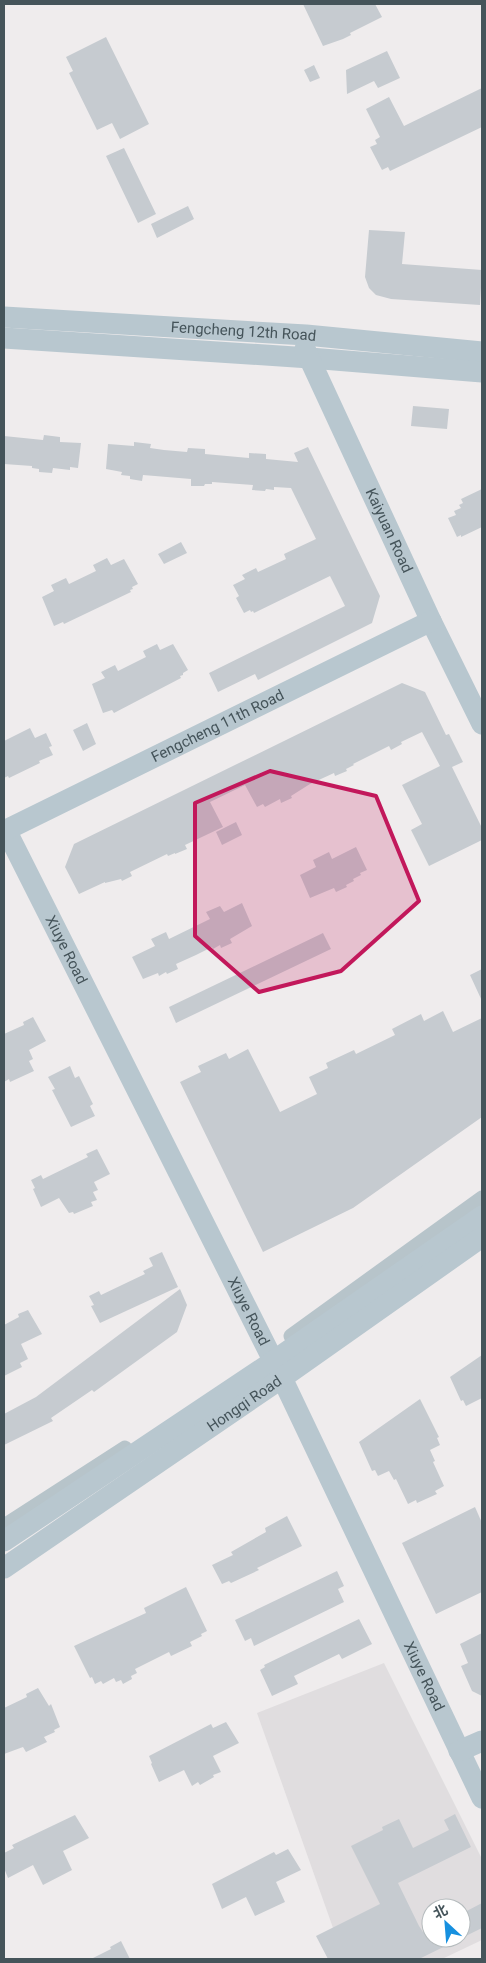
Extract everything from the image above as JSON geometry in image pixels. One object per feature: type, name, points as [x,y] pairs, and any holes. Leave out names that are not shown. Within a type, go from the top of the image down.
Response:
[{"type":"street","name":"Fengcheng 12th Road","points":[[4,317],[298,335],[482,352]]},
{"type":"street","name":"Kaiyuan Road","points":[[298,335],[431,622],[482,724]]},
{"type":"street","name":"Fengcheng 12th Road","points":[[4,338],[310,358],[482,372]]},
{"type":"street","name":"Fengcheng 11th Road","points":[[5,831],[431,622]]},
{"type":"street","name":"Xiuye Road","points":[[5,831],[274,1364],[482,1798]]},
{"type":"street","points":[[4,1526],[146,1434],[274,1364],[482,1198]]},
{"type":"street","name":"Hongqi Road","points":[[4,1568],[274,1364],[482,1216]]},
{"type":"street","name":"Hongqi Road","points":[[4,1541],[274,1364],[482,1237]]},
{"type":"street","points":[[460,1751],[482,1741]]},
{"type":"highlighted area","points":[[270,771],[376,796],[419,901],[341,971],[259,992],[195,936],[195,803]]},
{"type":"shaded area","points":[[384,1663],[482,1859],[482,1940],[471,1945],[471,1898],[421,1898],[421,1948],[465,1948],[442,1959],[344,1959],[257,1713]]},
{"type":"building","points":[[303,4],[375,4],[382,17],[350,33],[351,35],[343,39],[323,46]]},
{"type":"building","points":[[106,37],[149,124],[120,139],[112,123],[97,130],[69,73],[73,71],[66,57]]},
{"type":"building","points":[[387,51],[400,78],[378,88],[374,81],[347,94],[346,70]]},
{"type":"building","points":[[314,65],[320,78],[310,82],[304,70]]},
{"type":"building","points":[[482,88],[482,127],[390,171],[388,167],[382,170],[370,147],[377,144],[375,140],[380,137],[366,109],[389,97],[404,126]]},
{"type":"building","points":[[124,148],[156,214],[138,223],[106,156]]},
{"type":"building","points":[[188,206],[194,219],[157,238],[151,224]]},
{"type":"building","points":[[369,230],[405,232],[402,264],[482,270],[480,305],[391,299],[376,295],[369,288],[365,277]]},
{"type":"building","points":[[413,406],[449,409],[447,429],[411,426]]},
{"type":"building","points":[[44,435],[60,437],[60,442],[81,443],[78,468],[70,467],[70,470],[53,468],[52,473],[39,472],[39,469],[32,468],[32,466],[4,464],[4,436],[43,440]]},
{"type":"building","points":[[134,442],[151,444],[150,448],[164,450],[187,452],[188,448],[205,449],[205,454],[249,458],[249,453],[266,454],[266,459],[298,462],[294,453],[308,447],[380,596],[372,623],[258,680],[255,674],[218,692],[209,673],[345,606],[330,576],[254,613],[250,610],[244,613],[236,598],[239,596],[233,585],[245,579],[242,575],[256,568],[258,572],[286,559],[284,554],[316,539],[291,488],[274,487],[274,490],[266,489],[265,491],[252,490],[253,485],[212,482],[212,484],[205,484],[204,486],[191,486],[191,479],[143,475],[142,481],[130,479],[130,476],[121,475],[122,472],[106,469],[108,444],[134,446]]},
{"type":"building","points":[[482,489],[482,527],[457,537],[448,518],[456,515],[454,511],[461,508],[459,505],[463,503],[461,499]]},
{"type":"building","points":[[181,542],[187,553],[164,564],[158,554]]},
{"type":"building","points":[[107,558],[111,565],[124,559],[138,584],[132,587],[131,592],[64,624],[63,622],[54,626],[42,597],[54,591],[51,585],[66,578],[69,584],[96,571],[93,565]]},
{"type":"building","points":[[157,644],[160,650],[173,644],[188,670],[180,676],[181,678],[114,713],[112,710],[103,713],[92,684],[105,678],[101,672],[115,665],[118,671],[146,657],[143,651]]},
{"type":"building","points":[[402,683],[425,692],[446,735],[449,734],[463,762],[452,767],[482,828],[482,840],[429,866],[411,830],[422,824],[402,785],[440,766],[422,732],[401,742],[402,744],[391,750],[389,746],[353,764],[346,769],[347,771],[335,776],[334,773],[310,784],[291,796],[292,798],[281,803],[280,799],[265,807],[263,804],[257,807],[245,785],[210,802],[223,827],[185,845],[187,849],[168,856],[167,854],[130,872],[132,876],[122,881],[121,879],[105,882],[79,894],[65,867],[74,844]]},
{"type":"building","points":[[87,723],[96,744],[83,751],[73,730]]},
{"type":"building","points":[[30,728],[35,738],[46,733],[52,746],[49,747],[53,755],[9,778],[8,776],[4,778],[4,741]]},
{"type":"building","points":[[236,822],[242,835],[222,845],[216,832]]},
{"type":"building","points":[[356,847],[367,870],[360,873],[361,875],[353,879],[354,881],[346,885],[347,887],[336,892],[334,888],[310,898],[300,875],[316,867],[313,860],[329,852],[332,859]]},
{"type":"building","points":[[242,903],[252,926],[230,939],[232,943],[221,948],[220,945],[213,949],[212,947],[176,964],[178,969],[167,974],[166,972],[159,976],[158,973],[143,979],[132,957],[155,946],[151,939],[166,932],[169,939],[210,919],[206,912],[220,906],[224,912]]},
{"type":"building","points":[[323,933],[331,949],[176,1023],[169,1007]]},
{"type":"building","points":[[482,969],[482,1001],[470,975]]},
{"type":"building","points":[[443,1011],[453,1032],[482,1018],[482,1117],[353,1208],[263,1252],[180,1082],[201,1072],[198,1066],[226,1053],[229,1059],[248,1049],[280,1112],[317,1094],[309,1077],[328,1068],[326,1063],[354,1050],[356,1054],[395,1035],[392,1029],[421,1014],[424,1021]]},
{"type":"building","points":[[33,1017],[46,1041],[29,1050],[33,1059],[29,1061],[34,1071],[10,1082],[9,1079],[4,1082],[4,1034],[24,1025],[23,1022]]},
{"type":"building","points":[[70,1066],[75,1078],[79,1076],[93,1104],[90,1106],[95,1116],[71,1127],[52,1090],[55,1089],[48,1077]]},
{"type":"building","points":[[97,1149],[110,1174],[94,1182],[98,1190],[93,1192],[97,1200],[91,1202],[93,1206],[74,1214],[73,1212],[69,1213],[59,1198],[41,1207],[31,1180],[41,1175],[43,1179],[88,1157],[86,1154]]},
{"type":"building","points":[[162,1252],[178,1287],[100,1323],[91,1306],[94,1305],[89,1296],[99,1291],[101,1295],[145,1274],[143,1271],[153,1266],[149,1258]]},
{"type":"building","points":[[180,1289],[187,1305],[177,1332],[94,1392],[92,1390],[51,1418],[53,1421],[4,1445],[4,1414],[36,1397]]},
{"type":"building","points":[[28,1310],[42,1334],[21,1344],[28,1359],[20,1363],[22,1367],[4,1376],[4,1325],[19,1317],[18,1314]]},
{"type":"building","points":[[482,1355],[482,1398],[466,1406],[463,1400],[461,1401],[450,1377]]},
{"type":"building","points":[[420,1399],[439,1437],[437,1438],[440,1445],[430,1450],[435,1461],[433,1462],[444,1486],[435,1491],[437,1494],[417,1503],[416,1500],[408,1504],[396,1479],[394,1480],[389,1471],[378,1476],[375,1470],[372,1471],[359,1442]]},
{"type":"building","points":[[475,1507],[482,1523],[482,1592],[436,1614],[402,1543]]},
{"type":"building","points":[[287,1516],[302,1546],[257,1568],[259,1570],[231,1583],[229,1581],[222,1584],[212,1565],[233,1555],[231,1552],[266,1532],[265,1528]]},
{"type":"building","points":[[337,1571],[344,1586],[338,1589],[344,1602],[254,1646],[251,1638],[245,1641],[235,1620]]},
{"type":"building","points":[[186,1587],[207,1631],[190,1642],[192,1646],[171,1656],[169,1652],[135,1669],[137,1673],[131,1676],[132,1679],[123,1684],[121,1680],[116,1682],[114,1678],[103,1684],[101,1681],[95,1684],[74,1646],[146,1613],[144,1608]]},
{"type":"building","points":[[359,1619],[372,1644],[342,1659],[339,1654],[294,1676],[298,1684],[272,1696],[260,1670],[265,1667],[264,1665]]},
{"type":"building","points":[[482,1633],[482,1696],[472,1691],[461,1666],[468,1663],[460,1644]]},
{"type":"building","points":[[38,1688],[49,1706],[51,1704],[60,1727],[54,1730],[55,1732],[44,1737],[47,1742],[26,1752],[23,1747],[4,1754],[4,1708],[27,1697],[26,1694]]},
{"type":"building","points":[[226,1722],[239,1743],[213,1756],[221,1772],[213,1775],[214,1777],[200,1785],[198,1782],[192,1786],[184,1770],[159,1782],[149,1756],[211,1724],[213,1728]]},
{"type":"building","points":[[455,1814],[471,1847],[398,1883],[421,1929],[421,1948],[441,1948],[419,1959],[328,1959],[316,1936],[380,1904],[351,1846],[383,1830],[382,1827],[399,1819],[413,1848],[449,1830],[444,1820]]},
{"type":"building","points":[[75,1815],[89,1838],[63,1851],[72,1870],[43,1885],[33,1865],[8,1878],[4,1868],[4,1853],[14,1848],[12,1845]]},
{"type":"building","points":[[288,1849],[301,1870],[276,1882],[285,1902],[255,1916],[246,1897],[222,1909],[212,1884],[274,1852],[276,1855]]},
{"type":"building","points":[[482,1903],[482,1928],[471,1933],[471,1909]]},
{"type":"building","points":[[121,1941],[130,1959],[91,1959],[111,1949],[110,1947]]}]
